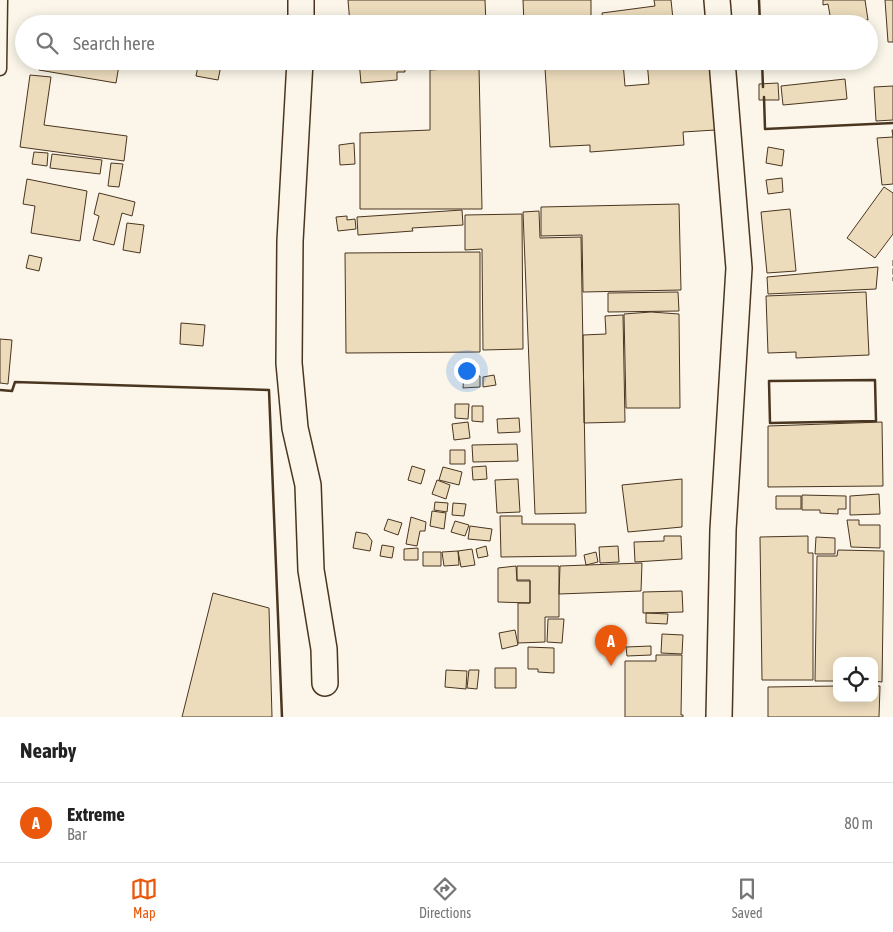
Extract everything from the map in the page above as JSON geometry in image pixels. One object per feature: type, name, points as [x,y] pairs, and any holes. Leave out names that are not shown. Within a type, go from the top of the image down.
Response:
[{"type":"street","points":[[300,15],[301,0]]},
{"type":"street","points":[[717,0],[718,15]]},
{"type":"street","points":[[300,70],[290,241],[289,364],[295,428],[308,485],[311,570],[324,648],[325,683]]},
{"type":"street","points":[[719,717],[723,530],[739,268],[723,70]]},
{"type":"lane","points":[[0,69],[1,0]]},
{"type":"building","points":[[348,0],[485,0],[486,15],[349,15]]},
{"type":"building","points":[[523,0],[591,0],[591,15],[524,15]]},
{"type":"building","points":[[654,0],[671,0],[673,15],[602,15],[602,13],[655,6]]},
{"type":"building","points":[[823,0],[865,0],[867,15],[830,15],[828,4],[823,5]]},
{"type":"building","points":[[885,0],[893,0],[893,42],[888,42]]},
{"type":"building","points":[[39,70],[118,70],[116,83]]},
{"type":"building","points":[[197,70],[220,70],[218,80],[196,76]]},
{"type":"building","points":[[360,70],[405,70],[405,72],[397,72],[397,80],[361,83]]},
{"type":"building","points":[[430,70],[479,70],[482,209],[360,209],[360,133],[430,130]]},
{"type":"building","points":[[545,70],[624,70],[625,86],[649,84],[648,70],[712,70],[715,130],[683,132],[684,145],[590,152],[590,145],[550,147]]},
{"type":"building","points":[[30,75],[51,77],[44,125],[127,136],[124,161],[20,147]]},
{"type":"building","points":[[845,79],[847,99],[783,105],[781,86]]},
{"type":"building","points":[[778,83],[779,100],[759,100],[759,84]]},
{"type":"building","points":[[893,86],[893,120],[876,121],[874,87]]},
{"type":"building","points":[[893,137],[893,184],[882,185],[877,138]]},
{"type":"building","points":[[354,143],[355,164],[340,165],[339,145]]},
{"type":"building","points":[[768,147],[784,150],[782,166],[766,163]]},
{"type":"building","points":[[34,152],[48,153],[47,166],[32,164]]},
{"type":"building","points":[[52,154],[102,160],[100,174],[50,168]]},
{"type":"building","points":[[111,163],[123,164],[119,187],[108,186]]},
{"type":"building","points":[[782,178],[783,192],[768,194],[766,180]]},
{"type":"building","points":[[27,179],[87,191],[80,241],[31,233],[35,206],[23,204]]},
{"type":"building","points":[[884,187],[893,193],[893,234],[875,258],[847,238]]},
{"type":"building","points":[[99,193],[135,202],[132,216],[122,213],[114,245],[93,240],[99,216],[94,214]]},
{"type":"building","points":[[679,204],[681,290],[583,292],[582,235],[541,236],[541,207]]},
{"type":"building","points":[[790,209],[796,271],[767,273],[761,212]]},
{"type":"building","points":[[462,210],[463,225],[412,228],[413,231],[358,235],[357,217]]},
{"type":"building","points":[[539,211],[540,238],[581,237],[586,513],[535,514],[523,212]]},
{"type":"building","points":[[522,214],[523,349],[483,350],[482,249],[465,250],[465,215]]},
{"type":"building","points":[[347,216],[347,220],[355,219],[356,229],[338,231],[336,217]]},
{"type":"building","points":[[127,223],[144,225],[140,253],[123,250]]},
{"type":"building","points":[[480,252],[480,352],[346,353],[345,253]]},
{"type":"building","points":[[29,255],[42,258],[39,271],[26,268]]},
{"type":"building","points":[[878,267],[876,289],[768,294],[767,277]]},
{"type":"building","points":[[678,292],[679,311],[608,312],[608,293]]},
{"type":"building","points":[[866,292],[869,355],[796,358],[796,352],[768,353],[766,296]]},
{"type":"building","points":[[651,312],[679,314],[680,408],[626,408],[624,314]]},
{"type":"building","points":[[623,315],[625,422],[584,423],[583,335],[606,334],[605,316]]},
{"type":"building","points":[[181,323],[205,325],[203,346],[180,344]]},
{"type":"building","points":[[0,339],[12,340],[8,384],[0,383]]},
{"type":"building","points":[[464,375],[480,376],[480,387],[463,388]]},
{"type":"building","points":[[494,375],[496,385],[483,387],[483,377]]},
{"type":"building","points":[[455,404],[469,404],[468,419],[455,418]]},
{"type":"building","points":[[472,406],[483,406],[483,422],[472,421]]},
{"type":"building","points":[[519,418],[520,432],[498,433],[497,419]]},
{"type":"building","points":[[468,422],[470,438],[454,440],[452,424]]},
{"type":"building","points":[[882,422],[883,486],[768,487],[768,426]]},
{"type":"building","points":[[517,444],[518,461],[473,462],[472,445]]},
{"type":"building","points":[[450,450],[465,450],[465,464],[450,464]]},
{"type":"building","points":[[412,466],[425,470],[421,484],[408,480]]},
{"type":"building","points":[[486,466],[487,479],[473,480],[472,467]]},
{"type":"building","points":[[443,467],[462,472],[459,485],[439,480]]},
{"type":"building","points":[[518,479],[520,512],[497,513],[495,480]]},
{"type":"building","points":[[682,479],[682,527],[628,532],[622,485]]},
{"type":"building","points":[[437,480],[450,485],[446,499],[432,494]]},
{"type":"building","points":[[879,494],[880,514],[850,515],[850,496]]},
{"type":"building","points":[[802,495],[846,496],[846,509],[838,509],[838,514],[820,513],[820,510],[802,510]]},
{"type":"building","points":[[776,496],[801,496],[801,509],[776,509]]},
{"type":"building","points":[[435,502],[448,503],[447,512],[434,510]]},
{"type":"building","points":[[453,503],[466,504],[464,516],[452,515]]},
{"type":"building","points":[[432,511],[446,513],[444,529],[430,526]]},
{"type":"building","points":[[500,516],[522,516],[522,524],[575,524],[576,556],[501,557]]},
{"type":"building","points":[[411,517],[426,522],[425,531],[420,531],[417,546],[406,544]]},
{"type":"building","points":[[388,519],[402,523],[398,535],[384,530]]},
{"type":"building","points":[[847,520],[859,520],[859,525],[880,525],[880,548],[851,547]]},
{"type":"building","points":[[455,521],[469,525],[465,536],[451,532]]},
{"type":"building","points":[[470,526],[492,529],[490,541],[468,539]]},
{"type":"building","points":[[356,532],[367,534],[372,541],[370,551],[353,548]]},
{"type":"building","points":[[664,536],[681,536],[682,559],[635,562],[634,542],[664,541]]},
{"type":"building","points":[[808,536],[808,553],[813,553],[813,680],[762,680],[760,537]]},
{"type":"building","points":[[816,537],[835,538],[835,554],[815,554]]},
{"type":"building","points":[[382,545],[394,547],[392,558],[380,556]]},
{"type":"building","points":[[486,546],[488,556],[478,558],[476,549]]},
{"type":"building","points":[[618,546],[619,562],[600,563],[599,547]]},
{"type":"building","points":[[418,548],[418,560],[404,560],[404,549]]},
{"type":"building","points":[[472,549],[475,565],[461,567],[458,551]]},
{"type":"building","points":[[838,550],[884,551],[882,682],[878,682],[878,657],[833,657],[833,681],[815,681],[817,556],[837,556]]},
{"type":"building","points":[[458,551],[459,565],[444,566],[442,552]]},
{"type":"building","points":[[423,552],[441,552],[441,566],[423,566]]},
{"type":"building","points":[[596,552],[598,562],[586,565],[584,555]]},
{"type":"building","points":[[642,563],[641,591],[559,594],[560,566]]},
{"type":"building","points":[[516,566],[517,581],[530,581],[530,603],[498,602],[498,568]]},
{"type":"building","points":[[517,566],[559,566],[559,617],[545,617],[545,642],[518,643],[518,603],[530,603],[530,580],[517,580]]},
{"type":"building","points":[[682,591],[683,612],[643,613],[643,592]]},
{"type":"building","points":[[213,593],[269,608],[272,717],[182,717]]},
{"type":"building","points":[[646,613],[668,614],[667,624],[646,623]]},
{"type":"building","points":[[548,619],[564,619],[562,643],[547,642]]},
{"type":"building","points":[[515,630],[518,645],[502,649],[499,633]]},
{"type":"building","points":[[662,634],[683,635],[682,654],[661,653]]},
{"type":"building","points":[[651,646],[651,655],[627,656],[626,647]]},
{"type":"building","points":[[528,647],[554,648],[554,673],[538,672],[538,669],[528,669]]},
{"type":"building","points":[[656,655],[682,655],[681,715],[683,717],[625,717],[625,661],[656,661]]},
{"type":"building","points":[[495,668],[516,668],[516,688],[495,688]]},
{"type":"building","points":[[446,670],[467,671],[466,689],[445,687]]},
{"type":"building","points":[[469,670],[479,670],[477,689],[467,688]]},
{"type":"building","points":[[833,686],[833,702],[878,702],[878,686],[880,686],[879,717],[768,717],[768,687]]},
{"type":"fence","points":[[893,260],[893,281]]},
{"type":"wall","points":[[759,0],[760,15]]},
{"type":"wall","points":[[762,70],[763,87]]},
{"type":"wall","points":[[764,97],[765,129],[893,123]]},
{"type":"wall","points":[[875,380],[876,421],[770,423],[769,381],[875,380]]},
{"type":"wall","points":[[0,390],[12,391],[15,382],[269,390],[282,717]]},
{"type":"place","name":"Extreme","points":[[611,666]]}]
